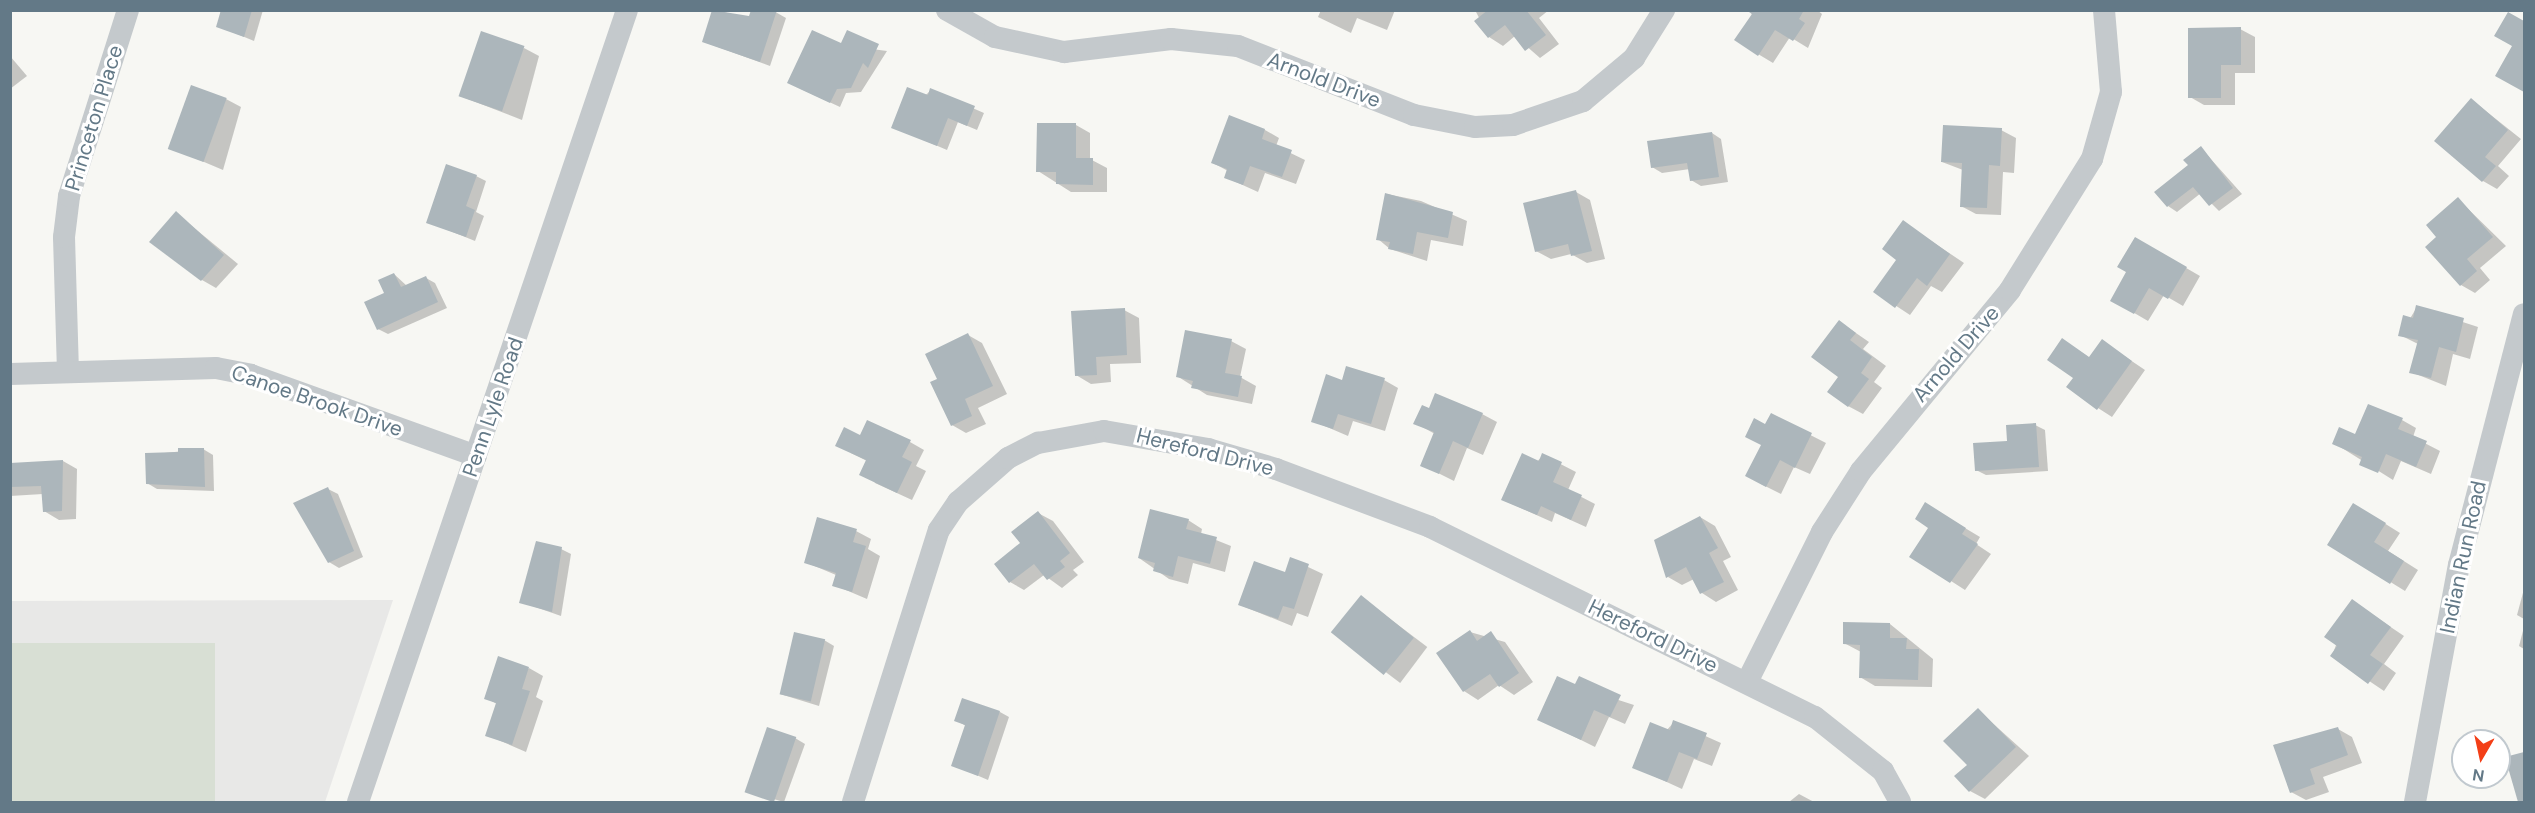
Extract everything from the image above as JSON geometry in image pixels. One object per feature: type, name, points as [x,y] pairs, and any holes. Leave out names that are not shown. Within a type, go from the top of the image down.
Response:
[{"type":"street","name":"Princeton Place","points":[[68,372],[64,237],[69,196],[128,10]]},
{"type":"street","name":"Penn Lyle Road","points":[[358,802],[627,10]]},
{"type":"street","name":"Arnold Drive","points":[[947,10],[995,37],[1031,48],[1098,51],[1171,39],[1238,46],[1414,115],[1475,127],[1514,125],[1583,101],[1634,58],[1664,10]]},
{"type":"street","name":"Arnold Drive","points":[[1748,682],[1822,532],[1861,471],[2010,290],[2092,159],[2111,92],[2104,10]]},
{"type":"street","name":"Indian Run Road","points":[[2415,802],[2459,565],[2524,314]]},
{"type":"street","name":"Canoe Brook Drive","points":[[10,374],[228,370],[476,456]]},
{"type":"street","name":"Hereford Drive","points":[[853,802],[939,530],[973,486],[1008,458],[1071,434],[1134,433],[1208,449],[1365,500],[1748,682],[1838,731],[1883,771],[1900,802]]},
{"type":"shaded area","points":[[393,600],[325,802],[11,802],[10,601]]},
{"type":"shaded area","points":[[11,643],[215,643],[215,802],[11,802]]},
{"type":"building","points":[[221,10],[252,10],[244,37],[216,27]]},
{"type":"building","points":[[712,10],[749,16],[751,10],[777,10],[760,62],[702,42]]},
{"type":"building","points":[[1488,10],[1526,10],[1546,35],[1525,51],[1505,25],[1488,38],[1474,21]]},
{"type":"building","points":[[1746,10],[1804,10],[1799,19],[1805,23],[1793,41],[1775,30],[1758,56],[1734,40],[1752,14]]},
{"type":"building","points":[[2508,12],[2524,21],[2524,92],[2495,76],[2512,46],[2494,36]]},
{"type":"building","points":[[2241,27],[2241,65],[2221,65],[2221,98],[2188,98],[2188,28]]},
{"type":"building","points":[[812,30],[841,43],[847,30],[879,44],[868,68],[863,63],[851,88],[837,89],[830,103],[787,83]]},
{"type":"building","points":[[481,31],[524,46],[502,111],[459,96]]},
{"type":"building","points":[[191,85],[227,98],[203,162],[168,149]]},
{"type":"building","points":[[907,87],[928,95],[930,88],[975,106],[967,126],[948,118],[937,146],[891,128]]},
{"type":"building","points":[[2471,98],[2508,130],[2485,157],[2496,166],[2482,182],[2434,141]]},
{"type":"building","points":[[1229,115],[1265,129],[1262,139],[1292,150],[1282,177],[1250,166],[1243,185],[1224,178],[1227,169],[1211,163]]},
{"type":"building","points":[[1037,123],[1076,123],[1076,158],[1093,158],[1093,185],[1056,184],[1056,172],[1036,172]]},
{"type":"building","points":[[1943,125],[2002,128],[2000,166],[1989,165],[1987,208],[1960,207],[1962,163],[1941,162]]},
{"type":"building","points":[[1712,132],[1719,177],[1690,181],[1687,163],[1651,168],[1647,141]]},
{"type":"building","points":[[2201,146],[2233,188],[2209,206],[2193,187],[2167,207],[2154,192],[2188,165],[2183,160]]},
{"type":"building","points":[[446,164],[477,175],[466,206],[475,210],[466,237],[426,223]]},
{"type":"building","points":[[1576,190],[1592,251],[1571,256],[1568,244],[1535,252],[1523,203]]},
{"type":"building","points":[[1385,193],[1453,212],[1448,238],[1417,232],[1413,254],[1388,249],[1390,242],[1376,240]]},
{"type":"building","points":[[2458,197],[2493,237],[2467,259],[2477,271],[2460,286],[2425,247],[2436,237],[2426,225]]},
{"type":"building","points":[[176,211],[224,255],[201,281],[149,242]]},
{"type":"building","points":[[1903,220],[1950,254],[1927,286],[1917,278],[1895,308],[1873,292],[1896,260],[1882,249]]},
{"type":"building","points":[[2135,237],[2187,267],[2168,299],[2149,288],[2134,314],[2110,301],[2126,272],[2117,267]]},
{"type":"building","points":[[394,273],[401,287],[426,276],[438,302],[377,330],[364,302],[384,293],[378,280]]},
{"type":"building","points":[[2416,305],[2464,318],[2456,352],[2439,347],[2431,378],[2409,373],[2418,340],[2398,336],[2403,315],[2413,318]]},
{"type":"building","points":[[1125,308],[1127,355],[1096,357],[1097,375],[1075,376],[1071,311]]},
{"type":"building","points":[[1839,320],[1856,333],[1850,340],[1872,357],[1861,373],[1869,379],[1848,407],[1827,392],[1838,377],[1811,357]]},
{"type":"building","points":[[1185,330],[1232,339],[1225,373],[1242,376],[1238,397],[1191,388],[1193,381],[1176,377]]},
{"type":"building","points":[[968,333],[993,386],[965,399],[972,416],[951,426],[930,382],[937,379],[925,354]]},
{"type":"building","points":[[2062,338],[2089,357],[2102,339],[2132,361],[2097,410],[2066,387],[2073,378],[2047,360]]},
{"type":"building","points":[[1346,366],[1385,378],[1371,424],[1338,414],[1333,429],[1311,422],[1326,374],[1342,380]]},
{"type":"building","points":[[1435,393],[1483,413],[1468,448],[1453,441],[1439,474],[1420,466],[1434,432],[1413,424],[1422,405],[1429,408]]},
{"type":"building","points":[[2368,404],[2403,418],[2398,429],[2427,441],[2416,467],[2386,454],[2378,473],[2359,465],[2362,457],[2332,444],[2339,427],[2355,434]]},
{"type":"building","points":[[1771,413],[1812,433],[1795,468],[1780,460],[1766,487],[1745,476],[1761,445],[1745,437],[1754,418],[1765,424]]},
{"type":"building","points":[[867,420],[911,440],[902,457],[912,462],[897,493],[859,475],[866,460],[835,446],[844,427],[860,435]]},
{"type":"building","points":[[2036,423],[2039,467],[1975,471],[1973,443],[2007,441],[2006,425]]},
{"type":"building","points":[[178,448],[204,448],[205,487],[146,484],[145,453],[178,452]]},
{"type":"building","points":[[1522,453],[1539,461],[1542,453],[1562,462],[1553,482],[1582,495],[1571,520],[1541,506],[1537,515],[1501,500]]},
{"type":"building","points":[[63,460],[62,511],[43,512],[41,486],[10,487],[10,463]]},
{"type":"building","points":[[328,487],[354,551],[328,563],[293,503]]},
{"type":"building","points":[[1925,502],[1966,528],[1962,534],[1978,544],[1950,583],[1909,557],[1928,528],[1915,519]]},
{"type":"building","points":[[2353,503],[2386,523],[2374,542],[2404,561],[2390,584],[2327,545]]},
{"type":"building","points":[[1150,509],[1189,519],[1186,529],[1217,537],[1210,564],[1178,556],[1173,577],[1153,571],[1155,563],[1138,558]]},
{"type":"building","points":[[1038,511],[1070,553],[1060,561],[1065,567],[1047,580],[1034,564],[1009,583],[994,564],[1020,543],[1011,532]]},
{"type":"building","points":[[1700,516],[1718,548],[1709,553],[1724,582],[1700,594],[1686,567],[1666,578],[1654,540]]},
{"type":"building","points":[[817,517],[857,529],[853,542],[866,546],[852,592],[832,586],[836,573],[804,563]]},
{"type":"building","points":[[536,541],[562,547],[552,612],[519,603]]},
{"type":"building","points":[[1290,557],[1309,564],[1294,609],[1283,606],[1278,619],[1238,605],[1254,561],[1285,572]]},
{"type":"building","points":[[1361,595],[1414,638],[1384,675],[1331,632]]},
{"type":"building","points":[[2352,599],[2391,627],[2370,655],[2383,664],[2368,684],[2330,656],[2337,646],[2324,637]]},
{"type":"building","points":[[1843,622],[1890,623],[1890,638],[1907,638],[1906,649],[1919,649],[1918,680],[1859,678],[1860,645],[1843,644]]},
{"type":"building","points":[[1470,630],[1477,641],[1491,631],[1519,673],[1499,687],[1490,674],[1463,692],[1436,653]]},
{"type":"building","points":[[794,632],[825,639],[811,702],[780,694]]},
{"type":"building","points":[[498,656],[529,667],[522,689],[530,691],[512,745],[485,736],[496,703],[484,699]]},
{"type":"building","points":[[1557,676],[1575,684],[1579,676],[1621,695],[1610,717],[1594,710],[1581,740],[1537,720]]},
{"type":"building","points":[[962,698],[1000,711],[978,776],[951,766],[965,725],[954,721]]},
{"type":"building","points":[[1978,708],[2016,747],[1969,792],[1954,776],[1967,765],[1943,741]]},
{"type":"building","points":[[1673,720],[1707,733],[1697,759],[1679,752],[1667,782],[1632,768],[1650,722],[1670,730]]},
{"type":"building","points":[[767,727],[796,737],[774,802],[745,792]]},
{"type":"building","points":[[2338,727],[2348,755],[2310,769],[2315,784],[2290,793],[2273,745]]},
{"type":"building","points":[[2524,752],[2524,802],[2518,802],[2511,778],[2511,755]]}]
